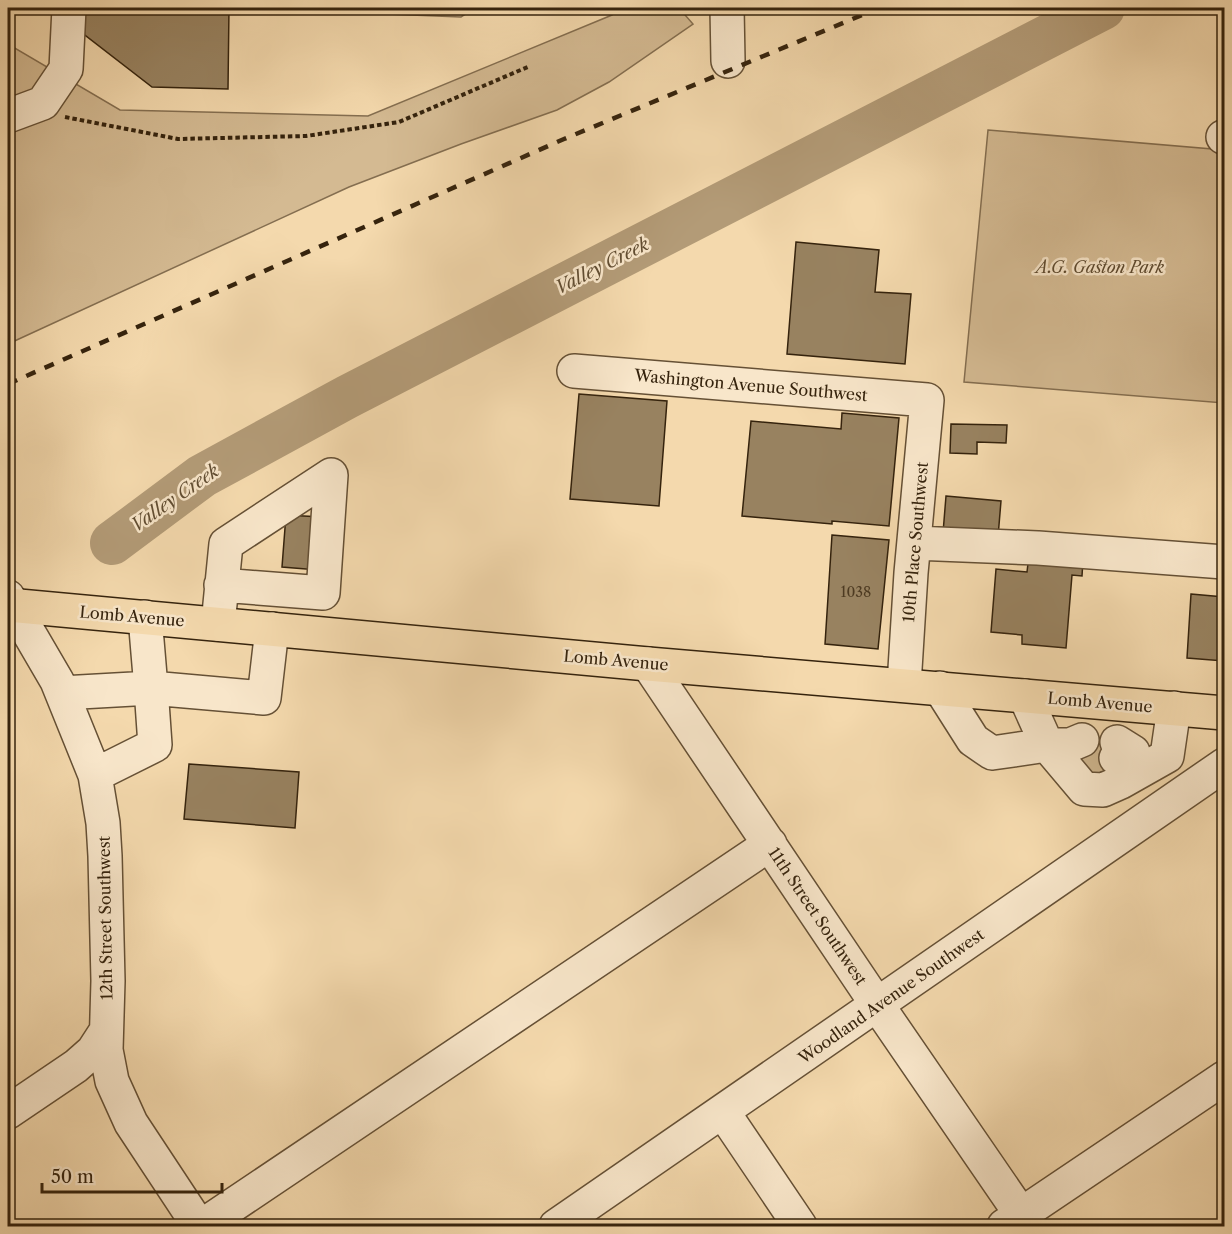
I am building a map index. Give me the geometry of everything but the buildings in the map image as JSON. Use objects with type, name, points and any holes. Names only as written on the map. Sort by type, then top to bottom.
[{"type":"main road","name":"Lomb Avenue","points":[[9,602],[145,618],[1224,712]]},
{"type":"street","points":[[17,113],[43,104],[66,69],[69,8]]},
{"type":"street","points":[[727,8],[729,61]]},
{"type":"street","name":"Washington Avenue Southwest","points":[[574,371],[927,400]]},
{"type":"street","name":"10th Place Southwest","points":[[904,685],[927,400]]},
{"type":"street","points":[[218,624],[221,585],[226,543],[331,475],[323,593],[221,585]]},
{"type":"street","points":[[914,543],[1038,548],[1224,562]]},
{"type":"street","points":[[62,693],[151,688],[264,698],[292,591]]},
{"type":"street","name":"12th Street Southwest","points":[[9,602],[46,659],[95,775],[103,824],[105,856],[108,981],[106,1050],[112,1081],[131,1123],[200,1227]]},
{"type":"street","points":[[95,775],[155,745],[145,618]]},
{"type":"street","name":"11th Street Southwest","points":[[648,663],[878,1006],[1018,1222]]},
{"type":"street","points":[[940,688],[973,740],[992,753],[1097,751],[1167,756]]},
{"type":"street","points":[[1025,696],[1097,751],[1146,820]]},
{"type":"street","points":[[1097,751],[1108,702]]},
{"type":"street","points":[[1174,708],[1167,756],[1191,788]]},
{"type":"street","name":"Woodland Avenue Southwest","points":[[556,1227],[1224,765]]},
{"type":"street","points":[[200,1227],[770,844]]},
{"type":"street","points":[[8,1112],[76,1066],[93,1051],[106,1031]]},
{"type":"street","points":[[1018,1222],[1224,1078]]},
{"type":"street","points":[[723,1112],[800,1227]]},
{"type":"path","points":[[17,113],[178,139],[306,136],[399,122],[530,66]]},
{"type":"green space","points":[[234,8],[475,8],[461,17]]},
{"type":"green space","points":[[620,8],[679,8],[693,24],[609,82],[557,110],[349,187],[8,344],[8,44],[120,110],[368,116],[612,15]]},
{"type":"green space","name":"A.G. Gaston Park","points":[[988,130],[1224,150],[1224,403],[964,382]]},
{"type":"waterway","name":"Valley Creek","points":[[112,543],[202,476],[347,397],[1103,8]]},
{"type":"tunnel","points":[[1081,756],[1116,758]]},
{"type":"railway","points":[[8,384],[564,139],[879,8]]}]
